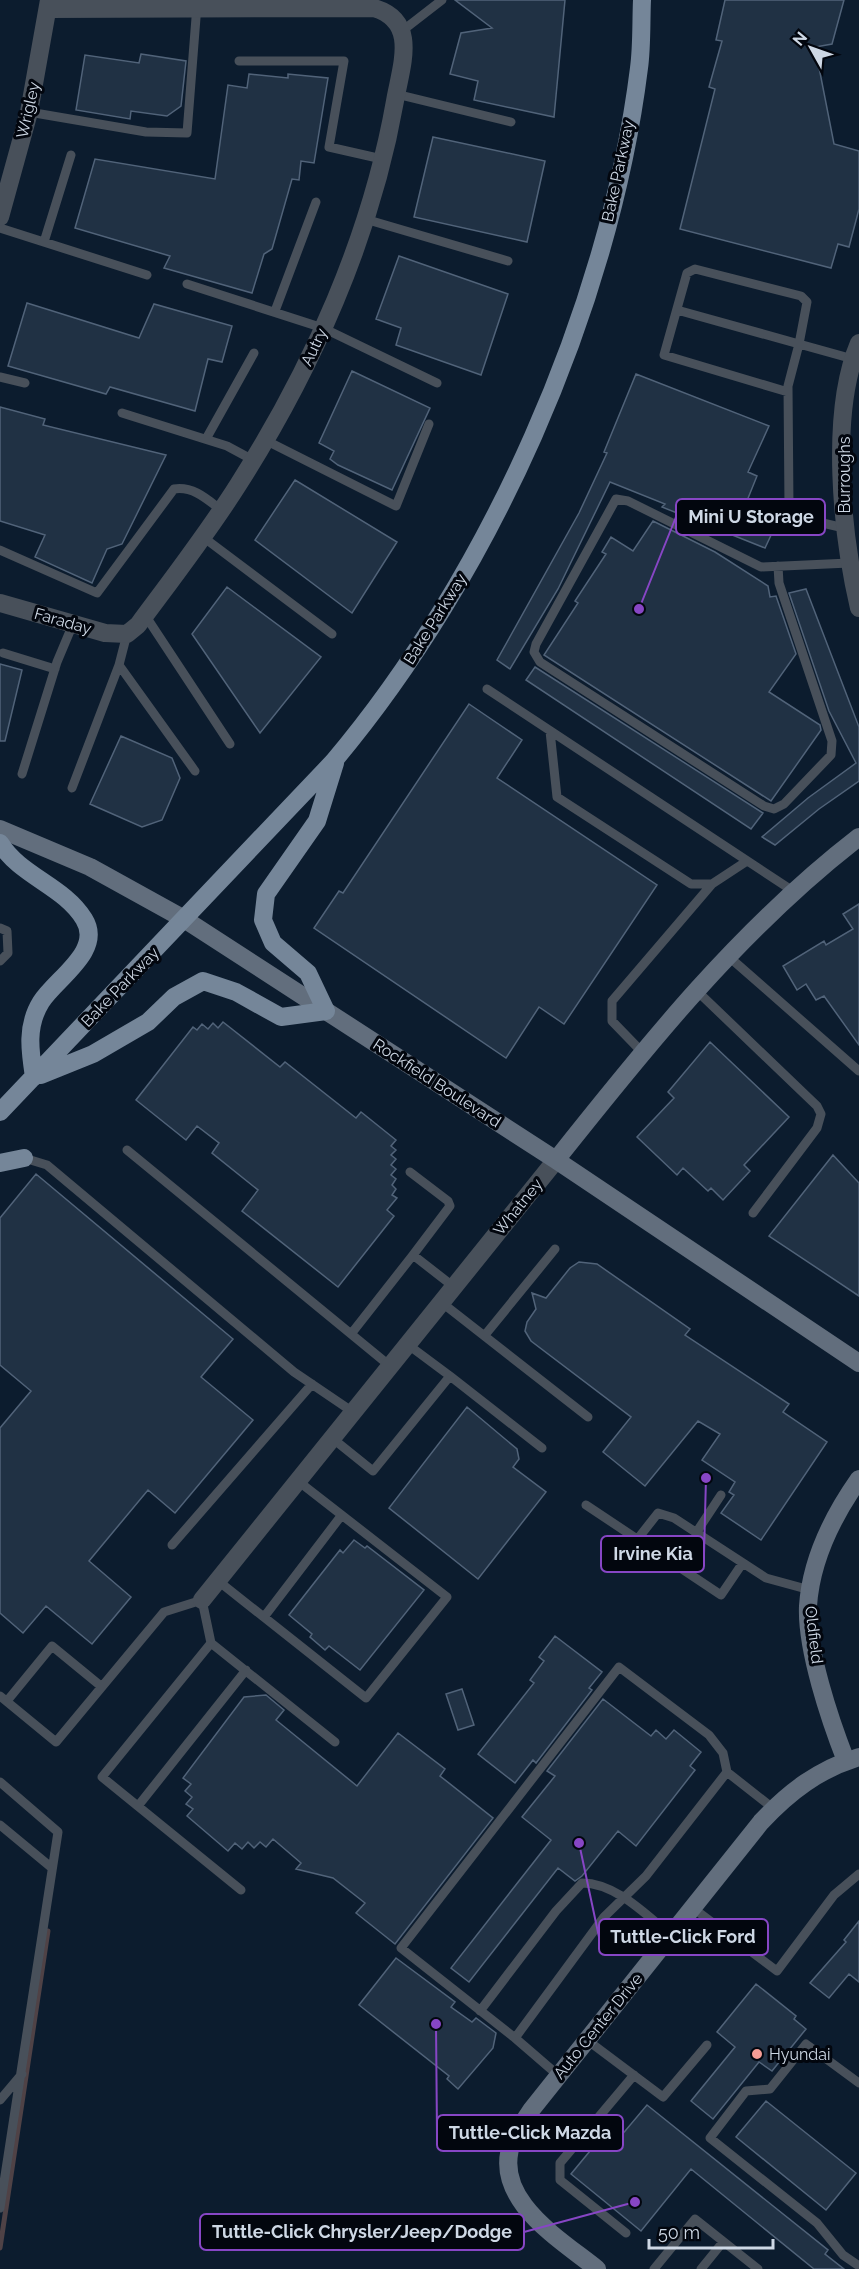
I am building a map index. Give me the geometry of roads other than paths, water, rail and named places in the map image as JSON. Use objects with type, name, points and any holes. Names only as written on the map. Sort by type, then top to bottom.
[{"type":"main road","name":"Bake Parkway","points":[[0,1112],[336,759],[364,725],[435,625],[513,479],[549,398],[583,304],[614,199],[639,67],[642,0]]},
{"type":"main road","points":[[0,843],[8,857],[75,906],[86,921],[88,938],[81,958],[40,1002],[28,1035],[34,1077],[93,1054],[148,1022],[174,997],[203,981],[236,992],[281,1017],[326,1011],[308,974],[273,943],[263,920],[266,894],[317,820],[336,759]]},
{"type":"main road","points":[[0,1163],[24,1158]]},
{"type":"street","points":[[48,5],[367,4],[385,11],[399,26]]},
{"type":"street","name":"Wrigley","points":[[0,218],[4,188],[29,112],[48,5]]},
{"type":"street","name":"Autry","points":[[127,634],[145,615],[221,510],[265,440],[323,328],[365,219],[382,159],[404,46],[399,26]]},
{"type":"street","name":"Burroughs","points":[[856,351],[845,408],[841,462],[844,528],[859,608]]},
{"type":"street","name":"Faraday","points":[[0,603],[116,635],[127,634]]},
{"type":"street","name":"Rockfield Boulevard","points":[[0,830],[90,867],[184,919],[556,1160],[859,1363]]},
{"type":"street","name":"Whatney","points":[[202,1600],[642,1052],[696,990],[793,891],[859,837]]},
{"type":"street","name":"Oldfield","points":[[852,1759],[813,1652],[808,1608],[815,1566],[831,1524],[859,1479]]},
{"type":"street","name":"Auto Center Drive","points":[[597,2269],[529,2212],[512,2183],[509,2158],[512,2141],[532,2109],[774,1809],[814,1776],[852,1759]]},
{"type":"lane","points":[[399,26],[442,0]]},
{"type":"lane","points":[[29,112],[146,132],[187,133],[197,4]]},
{"type":"lane","points":[[239,61],[344,61],[329,147],[382,159]]},
{"type":"lane","points":[[396,94],[511,122]]},
{"type":"lane","points":[[44,242],[71,155]]},
{"type":"lane","points":[[274,311],[316,202]]},
{"type":"lane","points":[[365,219],[508,261]]},
{"type":"lane","points":[[0,228],[147,275]]},
{"type":"lane","points":[[788,392],[664,355],[687,273],[695,269],[801,296],[807,302],[788,392],[789,508],[797,517],[844,528]]},
{"type":"lane","points":[[187,284],[323,328],[436,383]]},
{"type":"lane","points":[[677,310],[799,344],[856,351]]},
{"type":"lane","points":[[206,439],[254,353]]},
{"type":"lane","points":[[0,377],[25,383]]},
{"type":"lane","points":[[122,413],[228,446],[253,460]]},
{"type":"lane","points":[[265,440],[396,506],[429,424]]},
{"type":"lane","points":[[0,550],[97,593],[174,489],[184,487],[197,492],[221,510]]},
{"type":"lane","points":[[778,566],[779,583],[832,741],[831,755],[784,804],[774,809],[764,806],[540,662],[534,652],[558,603],[616,500],[628,501],[761,567],[778,566],[849,563]]},
{"type":"lane","points":[[203,537],[332,634]]},
{"type":"lane","points":[[145,615],[230,744]]},
{"type":"lane","points":[[22,774],[55,669],[74,624]]},
{"type":"lane","points":[[72,788],[119,665],[127,634]]},
{"type":"lane","points":[[3,653],[55,669]]},
{"type":"lane","points":[[119,665],[195,771]]},
{"type":"lane","points":[[487,689],[793,891]]},
{"type":"lane","points":[[550,730],[557,798],[691,884],[712,884]]},
{"type":"lane","points":[[642,1052],[612,1021],[612,1001],[712,884],[747,861]]},
{"type":"lane","points":[[0,928],[7,931],[8,953],[0,961]]},
{"type":"lane","points":[[728,956],[859,1071]]},
{"type":"lane","points":[[696,990],[817,1106],[821,1114],[817,1128],[753,1213]]},
{"type":"lane","points":[[127,1150],[390,1366]]},
{"type":"lane","points":[[24,1158],[46,1166],[312,1384],[353,1412]]},
{"type":"lane","points":[[351,1334],[450,1206],[410,1172]]},
{"type":"lane","points":[[485,1335],[555,1249]]},
{"type":"lane","points":[[413,1255],[454,1287]]},
{"type":"lane","points":[[441,1302],[588,1417]]},
{"type":"lane","points":[[407,1344],[542,1448]]},
{"type":"lane","points":[[332,1438],[373,1471],[450,1376]]},
{"type":"lane","points":[[172,1545],[312,1384]]},
{"type":"lane","points":[[218,1580],[366,1698],[447,1597],[298,1481]]},
{"type":"lane","points":[[696,1533],[721,1495]]},
{"type":"lane","points":[[586,1505],[721,1595],[742,1564]]},
{"type":"lane","points":[[636,1540],[658,1514],[674,1518],[766,1578],[810,1590]]},
{"type":"lane","points":[[264,1617],[341,1516]]},
{"type":"lane","points":[[102,1687],[52,1646],[3,1698],[56,1742],[102,1687],[164,1612],[202,1600],[211,1643],[336,1742]]},
{"type":"lane","points":[[211,1643],[102,1777],[241,1890]]},
{"type":"lane","points":[[559,2076],[515,2038],[401,1948],[619,1667],[709,1735],[723,1753],[727,1772],[774,1809]]},
{"type":"lane","points":[[138,1806],[246,1670]]},
{"type":"lane","points":[[515,2038],[604,1917],[646,1876],[727,1772]]},
{"type":"lane","points":[[0,1782],[58,1832],[0,2208]]},
{"type":"lane","points":[[0,1825],[52,1868]]},
{"type":"lane","points":[[693,1908],[777,1971],[834,1895],[859,1874]]},
{"type":"lane","points":[[480,2010],[556,1911],[582,1883],[594,1883],[624,1898],[671,1935]]},
{"type":"lane","points":[[587,2040],[663,2097],[706,2045]]},
{"type":"lane","points":[[859,2083],[806,2044],[770,2089],[746,2091],[710,2138],[817,2223],[843,2255],[859,2266]]},
{"type":"lane","points":[[0,2100],[22,2074]]},
{"type":"lane","points":[[626,2233],[560,2180],[561,2163],[634,2075]]},
{"type":"lane","points":[[0,2172],[9,2161]]},
{"type":"lane","points":[[654,2269],[695,2219],[758,2269]]},
{"type":"lane","points":[[701,2269],[723,2241]]},
{"type":"waterway","points":[[0,2248],[48,1931]]},
{"type":"place","name":"Mini U Storage","points":[[639,609]]},
{"type":"place","name":"Irvine Kia","points":[[706,1478]]},
{"type":"place","name":"Tuttle-Click Ford","points":[[579,1843]]},
{"type":"place","name":"Tuttle-Click Mazda","points":[[436,2024]]},
{"type":"place","name":"Hyundai","points":[[757,2054]]},
{"type":"place","name":"Tuttle-Click Chrysler/Jeep/Dodge","points":[[635,2202]]}]
